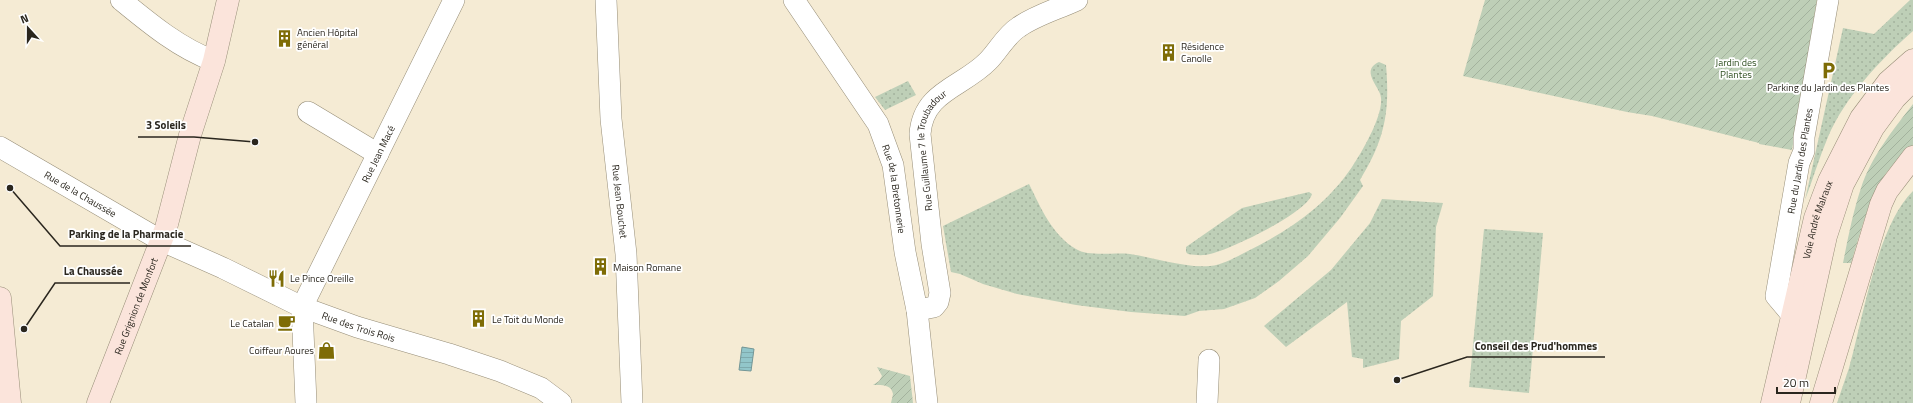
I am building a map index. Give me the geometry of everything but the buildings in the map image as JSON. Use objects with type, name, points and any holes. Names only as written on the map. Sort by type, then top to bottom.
[{"type":"street","points":[[121,0],[154,26],[197,54],[214,61]]},
{"type":"street","name":"Rue Grignion de Monfort","points":[[98,403],[160,240],[166,228],[190,135],[214,61],[228,0]]},
{"type":"street","name":"Rue Jean Macé","points":[[302,307],[454,0]]},
{"type":"street","name":"Rue Jean Bouchet","points":[[606,0],[611,120],[626,254],[632,403]]},
{"type":"street","name":"Rue de la Bretonnerie","points":[[794,0],[878,124],[893,165],[905,252],[917,310],[927,403]]},
{"type":"street","name":"Rue Guillaume 7 le Troubadour","points":[[917,310],[934,307],[938,302],[940,293],[932,244],[920,134],[922,117],[926,110],[946,91],[988,62],[1018,27],[1077,0]]},
{"type":"street","name":"Rue du Jardin des Plantes","points":[[1792,315],[1776,296],[1799,162],[1804,151],[1804,137],[1828,0]]},
{"type":"street","name":"Voie André Malraux","points":[[1772,403],[1815,218],[1829,181],[1861,118],[1888,82],[1913,60]]},
{"type":"street","name":"Voie André Malraux","points":[[1789,403],[1826,236],[1843,184],[1873,128],[1895,98],[1913,80]]},
{"type":"street","points":[[308,112],[378,154]]},
{"type":"street","name":"Rue de la Chaussée","points":[[0,147],[160,240]]},
{"type":"street","points":[[1821,403],[1881,204],[1887,191],[1913,156]]},
{"type":"street","name":"Rue des Trois Rois","points":[[160,240],[223,268],[302,307],[357,327],[449,354],[500,371],[541,388],[561,403]]},
{"type":"street","points":[[0,298],[10,403]]},
{"type":"street","points":[[302,307],[306,403]]},
{"type":"street","points":[[1207,403],[1209,360]]},
{"type":"green space","name":"Jardin des Plantes","points":[[1485,0],[1817,0],[1792,150],[1759,144],[1652,116],[1627,112],[1463,76]]},
{"type":"green space","points":[[1910,0],[1913,0],[1913,31],[1888,54],[1864,80],[1835,122],[1805,200],[1843,28],[1874,34]]},
{"type":"green space","points":[[1379,62],[1386,65],[1386,111],[1380,138],[1360,180],[1363,186],[1340,218],[1308,256],[1279,281],[1255,298],[1224,309],[1199,311],[1185,316],[1131,312],[1076,305],[1017,294],[983,284],[960,274],[951,272],[943,226],[1029,184],[1054,229],[1068,243],[1081,251],[1094,254],[1130,254],[1190,266],[1210,266],[1232,259],[1260,245],[1304,217],[1330,194],[1352,167],[1371,134],[1379,114],[1381,98],[1372,80],[1371,70],[1373,66]]},
{"type":"green space","points":[[908,81],[916,95],[885,110],[875,97]]},
{"type":"green space","points":[[1913,104],[1913,145],[1887,172],[1875,192],[1851,263],[1843,263],[1851,225],[1865,177],[1883,144]]},
{"type":"green space","points":[[1913,191],[1913,403],[1837,403],[1849,368],[1866,300],[1881,249],[1900,207]]},
{"type":"green space","points":[[1309,192],[1312,194],[1307,202],[1297,211],[1266,230],[1233,246],[1207,255],[1188,254],[1186,252],[1186,247],[1242,208]]},
{"type":"green space","points":[[1382,199],[1443,203],[1436,227],[1433,296],[1401,321],[1399,359],[1363,368],[1363,359],[1352,357],[1347,302],[1286,347],[1264,326],[1331,270],[1370,223]]},
{"type":"green space","points":[[1484,229],[1543,233],[1529,393],[1469,387]]},
{"type":"green space","points":[[877,367],[910,376],[913,403],[891,403],[893,394],[890,388],[886,386],[873,385],[879,381],[882,376]]},
{"type":"water","points":[[742,347],[754,349],[751,371],[739,370]]},
{"type":"place","name":"Ancien Hôpital général","points":[[284,38]]},
{"type":"place","name":"Résidence Canolle","points":[[1168,52]]},
{"type":"place","name":"Parking du Jardin des Plantes","points":[[1828,70]]},
{"type":"place","name":"3 Soleils","points":[[255,142]]},
{"type":"place","name":"Parking de la Pharmacie","points":[[10,188]]},
{"type":"place","name":"Maison Romane","points":[[600,267]]},
{"type":"place","name":"Le Pince Oreille","points":[[277,278]]},
{"type":"place","name":"Le Toit du Monde","points":[[479,319]]},
{"type":"place","name":"Le Catalan","points":[[287,323]]},
{"type":"place","name":"La Chaussée","points":[[24,329]]},
{"type":"place","name":"Coiffeur Aoures","points":[[327,350]]},
{"type":"place","name":"Conseil des Prud'hommes","points":[[1397,380]]}]
